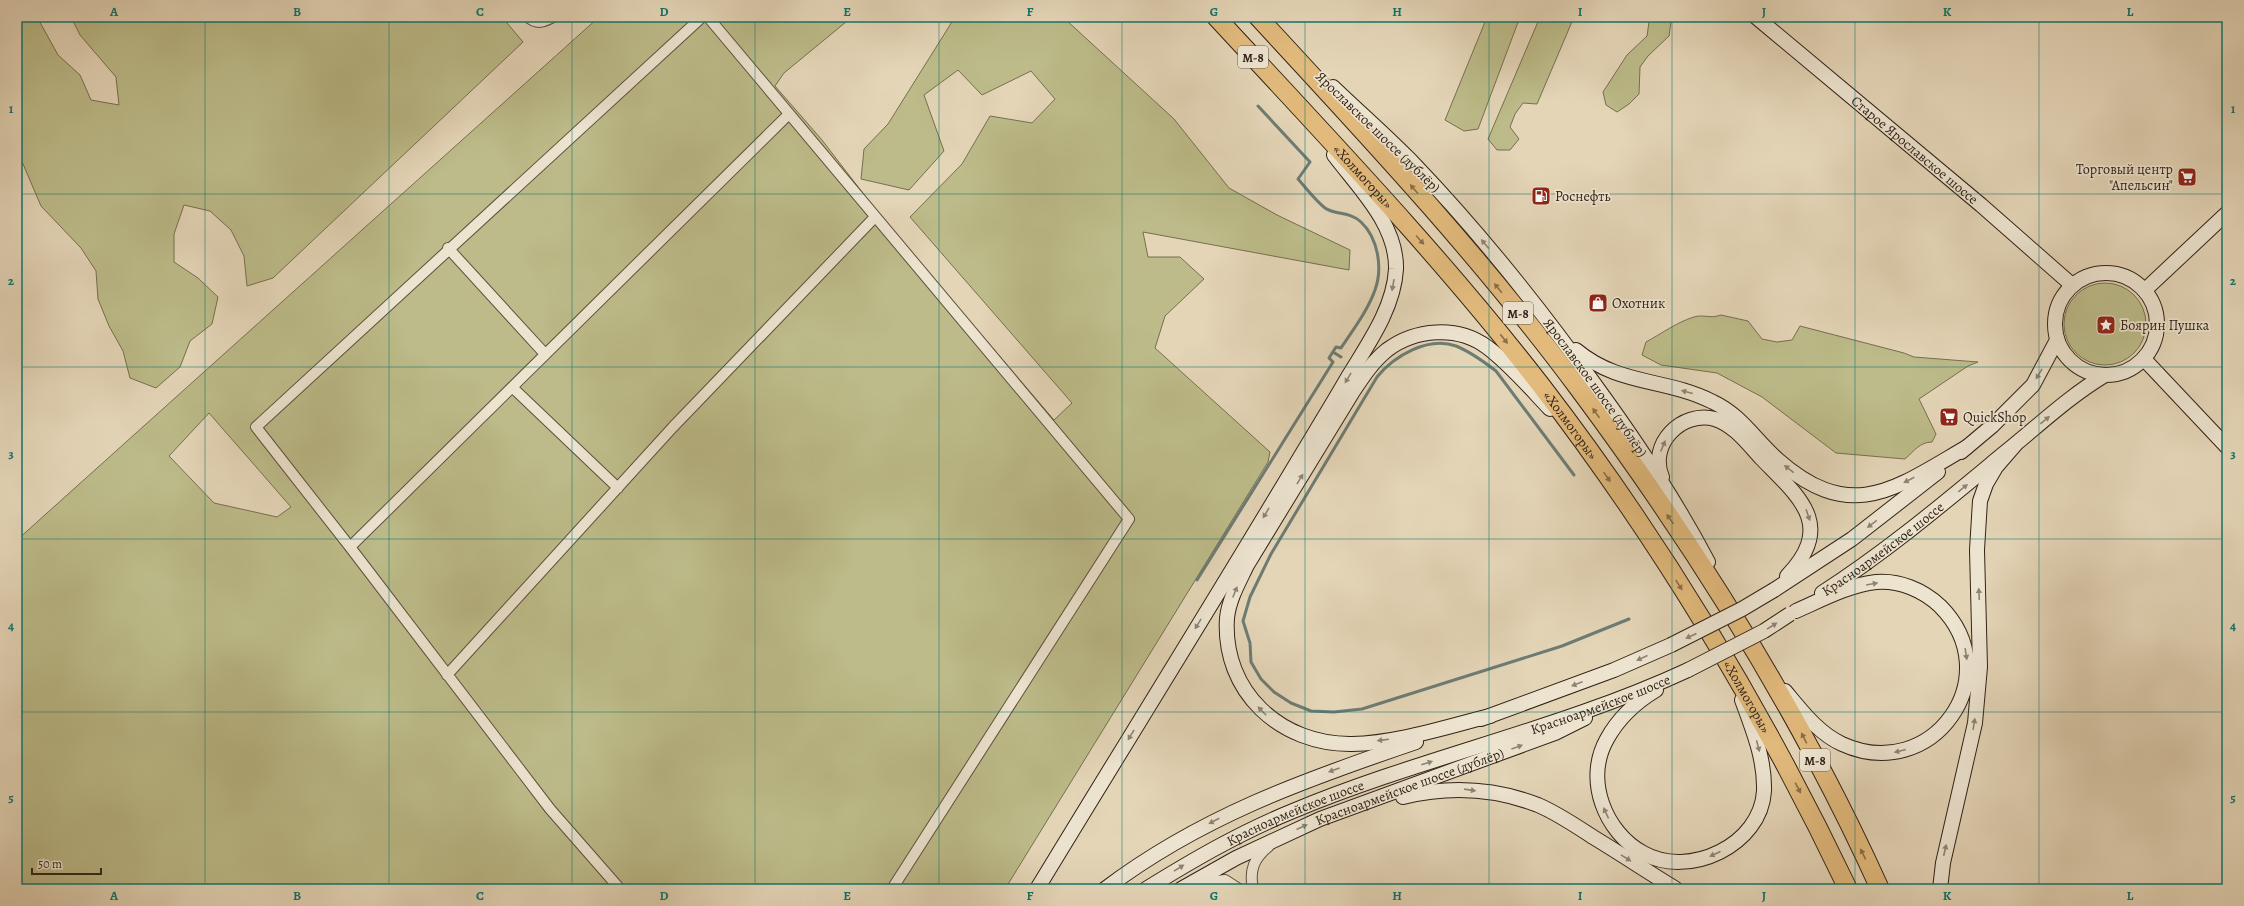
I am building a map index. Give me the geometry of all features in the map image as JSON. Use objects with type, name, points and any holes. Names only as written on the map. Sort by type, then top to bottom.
[{"type":"highway","name":"«Холмогоры»","points":[[1216,17],[1429,249],[1513,351],[1586,447],[1629,508],[1717,645],[1760,718],[1812,813],[1848,889]]},
{"type":"highway","name":"«Холмогоры»","points":[[1260,19],[1468,252],[1579,389],[1697,558],[1743,629],[1796,724],[1880,889]]},
{"type":"main road","name":"Старое Ярославское шоссе","points":[[1756,17],[1982,205],[2072,285]]},
{"type":"main road","name":"Ярославское шоссе (дублёр)","points":[[1280,41],[1327,82],[1414,164],[1494,254],[1554,329],[1633,437],[1692,531],[1743,629],[1784,690],[1804,714],[1840,744],[1858,751],[1879,754],[1899,752],[1922,744],[1940,731],[1955,713],[1964,693],[1968,670],[1965,648],[1949,615],[1926,595],[1907,586],[1876,582],[1848,589],[1793,612]]},
{"type":"main road","points":[[1037,889],[1288,478],[1368,345],[1387,308],[1393,288],[1396,268],[1394,248],[1387,229],[1375,209],[1290,97]]},
{"type":"main road","points":[[2145,290],[2227,213]]},
{"type":"main road","points":[[2109,273],[2129,278],[2145,290],[2153,302],[2157,317],[2155,339],[2144,359],[2133,368],[2120,374],[2105,376],[2089,373],[2075,365],[2064,354],[2057,340],[2055,320],[2060,301],[2072,285],[2090,275],[2109,273]]},
{"type":"main road","points":[[1554,329],[1590,362],[1606,371],[1693,393],[1729,410],[1746,425],[1777,459],[1802,478],[1823,490],[1841,495],[1865,496],[1885,492],[1912,479],[1967,447],[1997,421],[2032,385],[2057,340]]},
{"type":"main road","points":[[1490,716],[1396,738],[1353,744],[1311,739],[1287,729],[1266,715],[1252,700],[1239,681],[1232,664],[1227,638],[1227,617],[1233,593],[1247,565],[1369,368],[1386,351],[1404,340],[1425,333],[1444,332],[1465,336],[1486,346],[1510,366],[1586,447]]},
{"type":"main road","points":[[2144,359],[2227,447]]},
{"type":"main road","points":[[1940,889],[1943,863],[1974,723],[1980,667],[1977,550],[1980,501],[1986,484],[1996,467],[2015,445],[2077,394],[2105,376]]},
{"type":"main road","points":[[1670,496],[1660,472],[1659,460],[1660,449],[1673,429],[1693,418],[1705,418],[1726,424],[1740,435],[1795,493],[1805,507],[1810,522],[1810,539],[1807,551],[1774,590]]},
{"type":"main road","name":"Красноармейское шоссе","points":[[1146,889],[1188,863],[1244,833],[1293,810],[1368,782],[1561,719],[1641,690],[1685,672],[1764,631],[1857,570],[2015,445]]},
{"type":"main road","name":"Красноармейское шоссе","points":[[1105,889],[1179,840],[1233,811],[1289,786],[1490,716],[1614,670],[1671,645],[1742,609],[1852,539],[1908,496],[1967,447]]},
{"type":"main road","points":[[1685,672],[1645,696],[1619,720],[1606,740],[1598,764],[1598,787],[1602,805],[1611,825],[1625,841],[1645,854],[1668,861],[1691,861],[1712,856],[1732,845],[1759,813],[1764,793],[1764,770],[1758,743],[1743,701],[1717,645]]},
{"type":"main road","name":"Красноармейское шоссе (дублёр)","points":[[1183,887],[1285,835],[1350,809],[1555,733],[1641,690]]},
{"type":"main road","points":[[1350,809],[1423,792],[1463,789],[1501,794],[1538,805],[1577,827],[1676,889]]},
{"type":"street","points":[[528,17],[536,22],[544,22],[553,17]]},
{"type":"street","points":[[620,889],[550,809],[350,547],[256,427],[448,248],[568,142],[702,17]]},
{"type":"street","points":[[708,17],[1129,519],[892,889]]},
{"type":"street","points":[[350,547],[546,354],[583,320],[789,114]]},
{"type":"street","points":[[447,675],[673,427],[875,217]]},
{"type":"street","points":[[448,248],[546,354]]},
{"type":"street","points":[[513,388],[618,488]]},
{"type":"street","points":[[1253,889],[1250,878],[1252,865],[1260,853],[1285,835]]},
{"type":"street","points":[[1183,887],[1213,880],[1225,880],[1239,889]]},
{"type":"shaded area","points":[[17,17],[37,17],[58,55],[80,75],[91,100],[119,105],[116,77],[80,35],[71,17],[502,17],[523,42],[273,278],[247,286],[244,256],[231,230],[210,211],[184,205],[174,234],[174,262],[198,278],[218,297],[212,324],[190,341],[180,367],[156,388],[130,378],[123,351],[109,326],[98,299],[96,271],[81,248],[41,206],[17,150]]},
{"type":"shaded area","points":[[599,17],[852,17],[784,73],[775,86],[822,140],[882,218],[1054,420],[1072,403],[910,217],[962,164],[990,116],[1032,123],[1055,99],[1031,71],[982,95],[958,70],[924,95],[944,151],[909,190],[861,179],[864,149],[888,124],[955,17],[1061,17],[1065,19],[1174,119],[1229,188],[1277,215],[1350,250],[1349,270],[1143,232],[1148,257],[1180,257],[1204,279],[1165,316],[1155,348],[1270,452],[1268,462],[1005,889],[17,889],[17,540]],"holes":[[[209,413],[291,507],[277,517],[214,503],[169,456]]]},
{"type":"shaded area","points":[[1487,17],[1520,17],[1478,129],[1464,131],[1445,120]]},
{"type":"shaded area","points":[[1540,17],[1574,17],[1537,104],[1523,103],[1515,114],[1510,127],[1519,139],[1510,150],[1497,150],[1488,139]]},
{"type":"shaded area","points":[[1646,17],[1668,17],[1671,22],[1669,36],[1648,56],[1640,67],[1639,94],[1629,104],[1617,112],[1606,105],[1603,92],[1627,55],[1647,36],[1649,22]]},
{"type":"shaded area","points":[[2097,283],[2113,283],[2128,290],[2139,301],[2146,316],[2146,332],[2143,340],[2134,353],[2121,362],[2113,365],[2097,365],[2082,358],[2071,347],[2064,332],[2064,316],[2071,301],[2082,290]]},
{"type":"shaded area","points":[[1721,315],[1748,321],[1762,339],[1777,342],[1792,340],[1800,326],[1904,353],[1914,357],[1978,362],[1968,366],[1919,399],[1936,434],[1932,442],[1921,445],[1905,459],[1836,453],[1762,397],[1717,373],[1661,365],[1642,355],[1646,342],[1675,325],[1697,316],[1713,317]]},
{"type":"waterway","points":[[1197,580],[1333,362],[1329,358],[1336,347],[1341,348],[1364,312],[1375,290],[1379,272],[1379,263],[1375,245],[1367,229],[1361,222],[1352,216],[1333,212],[1325,208],[1311,194],[1298,179],[1310,162],[1258,106]]},
{"type":"waterway","points":[[1574,475],[1496,371],[1482,360],[1461,348],[1445,344],[1423,346],[1402,355],[1384,369],[1377,377],[1271,554],[1250,597],[1243,621],[1250,643],[1251,662],[1261,679],[1274,692],[1291,703],[1311,711],[1334,712],[1362,709],[1562,646],[1629,619]]},
{"type":"waterway","points":[[1333,352],[1341,357]]},
{"type":"place","name":"Торговый центр \"Апельсин\"","points":[[2187,177]]},
{"type":"place","name":"Роснефть","points":[[1541,196]]},
{"type":"place","name":"Охотник","points":[[1598,303]]},
{"type":"place","name":"Боярин Пушка","points":[[2106,325]]},
{"type":"place","name":"QuickShop","points":[[1949,417]]}]
